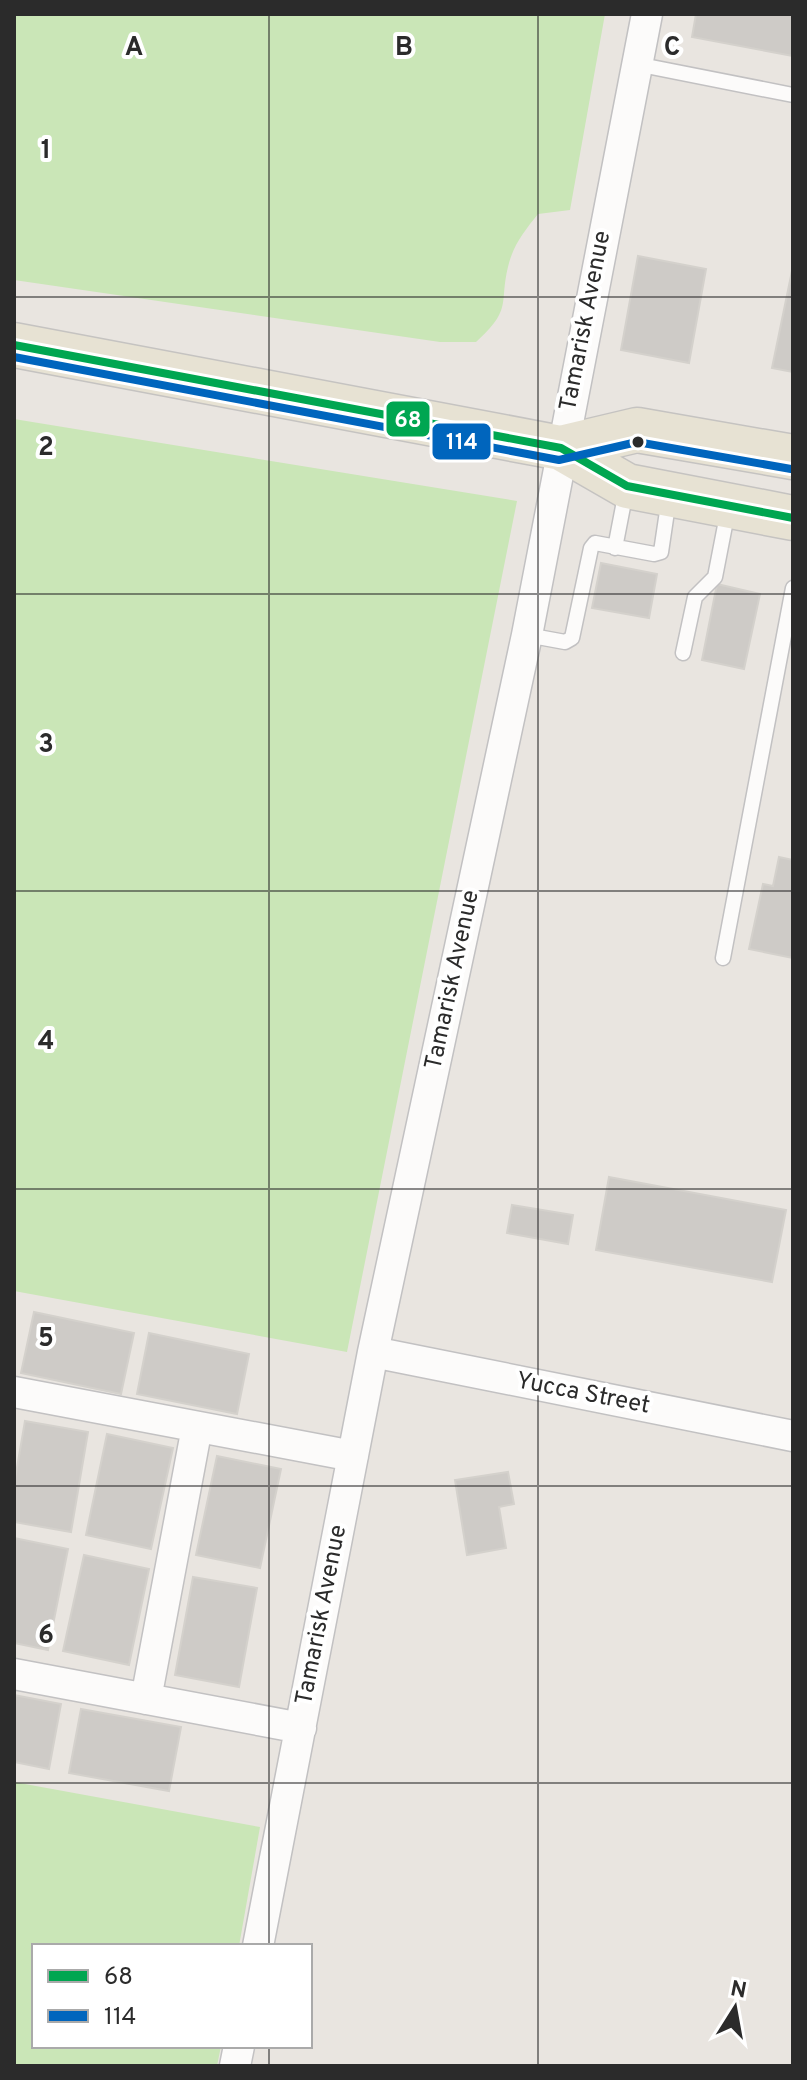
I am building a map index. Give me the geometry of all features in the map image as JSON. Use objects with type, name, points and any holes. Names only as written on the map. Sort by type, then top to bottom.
[{"type":"main road","points":[[14,345],[561,448],[627,486],[793,518]]},
{"type":"main road","points":[[561,448],[637,430],[793,457]]},
{"type":"street","name":"Tamarisk Avenue","points":[[258,1944],[373,1352],[527,635],[647,14]]},
{"type":"street","name":"Yucca Street","points":[[373,1352],[793,1436]]},
{"type":"street","points":[[14,1392],[353,1456]]},
{"type":"street","points":[[146,1699],[197,1427]]},
{"type":"street","points":[[14,1674],[301,1728]]},
{"type":"lane","points":[[636,64],[793,95]]},
{"type":"lane","points":[[615,548],[627,486]]},
{"type":"lane","points":[[527,635],[565,642],[572,638],[591,548],[595,543],[654,554],[661,552],[669,495]]},
{"type":"lane","points":[[683,653],[695,597],[715,577],[729,506]]},
{"type":"lane","points":[[723,958],[792,598]]},
{"type":"green space","points":[[14,14],[605,14],[570,210],[538,214],[525,231],[509,263],[503,305],[488,331],[476,342],[440,342],[14,280]]},
{"type":"green space","points":[[14,419],[517,501],[347,1352],[14,1291]]},
{"type":"green space","points":[[14,1782],[260,1827],[239,1944],[32,1944],[32,2048],[221,2048],[217,2066],[14,2066]]},
{"type":"building","points":[[696,14],[793,14],[793,56],[692,37]]},
{"type":"building","points":[[638,256],[706,269],[689,363],[621,350]]},
{"type":"building","points":[[793,266],[793,372],[772,368]]},
{"type":"building","points":[[601,563],[657,574],[649,618],[592,608]]},
{"type":"building","points":[[717,584],[760,594],[744,669],[702,660]]},
{"type":"building","points":[[779,857],[793,860],[793,958],[749,949],[763,884],[773,886]]},
{"type":"building","points":[[609,1177],[786,1210],[772,1282],[596,1250]]},
{"type":"building","points":[[512,1205],[573,1215],[568,1244],[507,1233]]},
{"type":"building","points":[[34,1312],[134,1333],[121,1394],[21,1373]]},
{"type":"building","points":[[149,1333],[249,1354],[237,1414],[137,1394]]},
{"type":"building","points":[[25,1421],[88,1432],[71,1532],[14,1522],[14,1485]]},
{"type":"building","points":[[107,1434],[173,1448],[151,1549],[86,1535]]},
{"type":"building","points":[[217,1456],[281,1469],[260,1568],[196,1555]]},
{"type":"building","points":[[508,1472],[514,1504],[499,1507],[506,1548],[467,1555],[455,1480]]},
{"type":"building","points":[[14,1538],[68,1549],[48,1650],[14,1643]]},
{"type":"building","points":[[84,1555],[149,1569],[129,1665],[63,1651]]},
{"type":"building","points":[[193,1577],[257,1588],[239,1687],[175,1675]]},
{"type":"building","points":[[14,1695],[61,1704],[49,1769],[14,1762]]},
{"type":"building","points":[[81,1709],[181,1727],[169,1791],[69,1773]]},
{"type":"transit line","name":"68","points":[[14,345],[561,448],[627,486],[793,518]]},
{"type":"transit line","name":"114","points":[[14,357],[559,460],[637,442],[791,469]]}]
